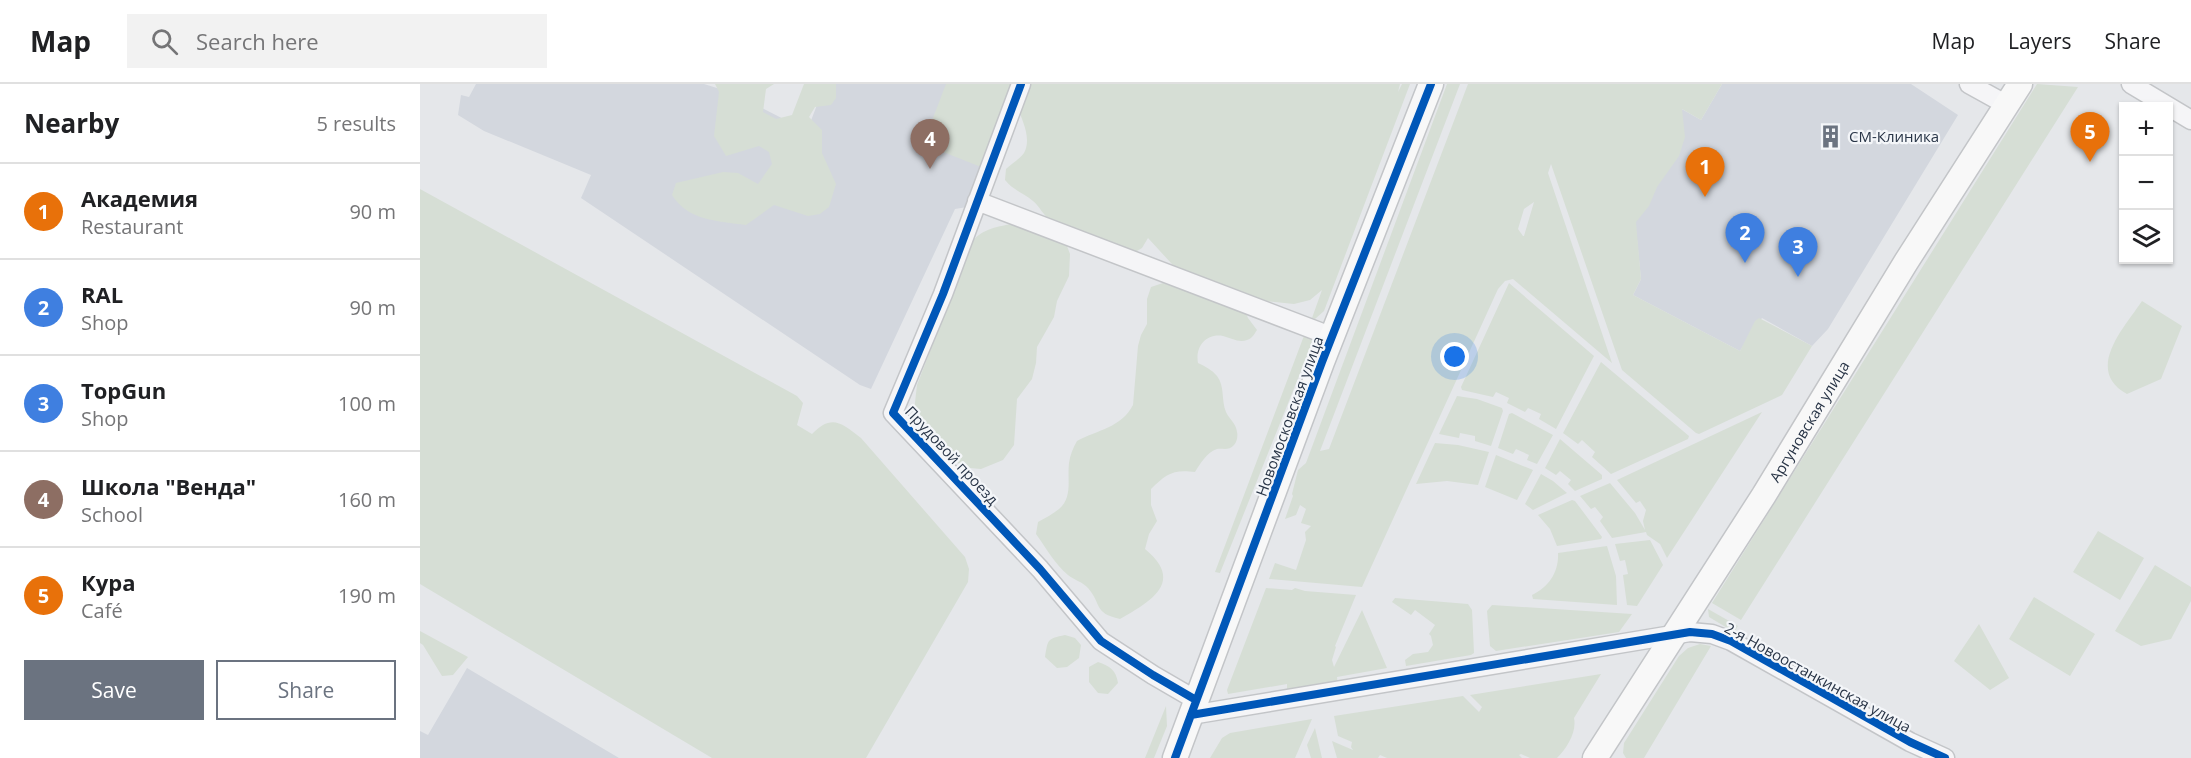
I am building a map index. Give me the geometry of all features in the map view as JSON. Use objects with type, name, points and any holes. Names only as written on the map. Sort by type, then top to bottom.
[{"type":"main road","name":"Новомосковская улица","points":[[1174,758],[1431,84]]},
{"type":"main road","name":"Аргуновская улица","points":[[1595,758],[1770,485],[1906,262],[2020,84]]},
{"type":"street","name":"Прудовой проезд","points":[[1021,84],[943,294],[893,413],[1040,569],[1101,640],[1153,675],[1194,708]]},
{"type":"street","points":[[1969,84],[2007,105]]},
{"type":"street","points":[[2131,84],[2191,120]]},
{"type":"street","points":[[977,201],[1333,337]]},
{"type":"street","name":"2-я Новоостанкинская улица","points":[[1194,708],[1690,632],[1712,634],[1731,641],[1910,742],[1946,758]]},
{"type":"shaded area","points":[[476,84],[704,84],[733,93],[807,131],[825,84],[1013,84],[967,207],[955,209],[871,389],[860,385],[581,198],[591,175],[484,131],[458,115],[461,95],[469,97]]},
{"type":"shaded area","points":[[715,84],[774,84],[766,89],[763,112],[776,119],[792,115],[804,84],[836,84],[836,98],[831,105],[815,107],[809,117],[822,130],[822,153],[836,184],[829,207],[820,214],[808,216],[774,205],[746,225],[704,218],[686,210],[679,204],[672,195],[676,183],[723,172],[738,173],[758,184],[772,164],[769,152],[759,146],[726,156],[714,136],[719,92]]},
{"type":"shaded area","points":[[946,84],[1400,84],[1398,92],[1402,84],[1410,84],[1324,311],[1315,319],[1312,318],[1322,290],[1310,300],[1294,304],[1245,299],[1182,275],[1148,238],[1142,248],[1132,254],[1050,220],[1033,201],[1005,180],[1006,169],[1023,155],[1027,141],[1017,106],[981,167],[923,144]]},
{"type":"shaded area","points":[[1447,84],[1460,84],[1320,451],[1329,449],[1468,84],[1722,84],[1701,120],[1682,109],[1685,137],[1679,156],[1657,187],[1649,206],[1636,222],[1641,279],[1633,295],[1740,351],[1755,321],[1759,318],[1812,346],[1782,395],[1699,434],[1622,370],[1551,164],[1548,173],[1612,363],[1513,279],[1505,281],[1498,289],[1362,587],[1269,579],[1275,563],[1296,570],[1306,540],[1305,532],[1311,526],[1301,523],[1306,509],[1300,505],[1296,515],[1285,519],[1293,496],[1298,470],[1306,463]],"holes":[[[1534,202],[1524,236],[1518,229],[1524,209]]]},
{"type":"shaded area","points":[[1722,84],[1911,84],[1958,115],[1828,329],[1812,346],[1762,318],[1740,351],[1633,295],[1641,279],[1634,210],[1680,108],[1701,120]]},
{"type":"shaded area","points":[[2037,84],[2078,87],[1741,620],[1712,603]]},
{"type":"shaded area","points":[[420,189],[797,396],[803,403],[797,425],[812,434],[831,422],[848,428],[861,438],[965,557],[969,569],[968,582],[866,758],[712,758],[420,584]]},
{"type":"shaded area","points":[[1015,223],[1067,246],[1070,254],[1069,276],[1057,301],[1054,317],[1037,347],[1032,379],[1017,399],[1014,445],[1003,460],[981,469],[970,468],[948,459],[917,428],[914,411],[917,385],[972,242],[986,231]]},
{"type":"shaded area","points":[[1163,283],[1210,300],[1239,305],[1257,330],[1252,337],[1244,341],[1217,336],[1207,339],[1200,347],[1198,363],[1211,370],[1219,380],[1226,412],[1236,429],[1237,441],[1230,448],[1217,449],[1210,453],[1195,472],[1175,472],[1151,489],[1151,505],[1157,521],[1149,534],[1145,549],[1157,561],[1162,571],[1163,581],[1152,598],[1120,619],[1111,617],[1102,611],[1088,588],[1063,571],[1036,534],[1038,522],[1059,509],[1066,499],[1069,460],[1077,441],[1115,424],[1128,413],[1133,405],[1138,346],[1147,324],[1147,299],[1151,287]]},
{"type":"shaded area","points":[[1509,283],[1594,356],[1556,429],[1539,419],[1541,414],[1528,408],[1525,412],[1507,403],[1509,398],[1496,392],[1493,397],[1462,390],[1461,387]]},
{"type":"shaded area","points":[[2142,301],[2182,326],[2161,379],[2127,394],[2115,384],[2109,373],[2108,361],[2118,336]]},
{"type":"shaded area","points":[[1305,333],[1312,338],[1311,346],[1220,573],[1215,572]]},
{"type":"shaded area","points":[[1601,362],[1689,436],[1688,439],[1611,474],[1592,457],[1595,452],[1582,440],[1578,444],[1563,433]]},
{"type":"shaded area","points":[[1457,396],[1477,399],[1502,408],[1491,446],[1475,441],[1475,436],[1460,433],[1459,438],[1439,434]]},
{"type":"shaded area","points":[[1762,412],[1667,558],[1660,544],[1646,532],[1612,538],[1600,521],[1603,517],[1595,507],[1591,509],[1580,496],[1610,483],[1635,513],[1645,530],[1643,521],[1646,510],[1640,501],[1636,503],[1617,480]]},
{"type":"shaded area","points":[[1512,413],[1553,435],[1537,464],[1527,460],[1529,455],[1516,449],[1513,454],[1498,448],[1509,414]]},
{"type":"shaded area","points":[[1560,439],[1602,475],[1602,479],[1575,491],[1568,484],[1571,480],[1560,471],[1556,475],[1545,468]]},
{"type":"shaded area","points":[[1435,443],[1458,445],[1489,452],[1478,485],[1447,481],[1416,484]]},
{"type":"shaded area","points":[[1496,455],[1533,470],[1517,500],[1485,487]]},
{"type":"shaded area","points":[[1541,474],[1567,493],[1533,510],[1525,504]]},
{"type":"shaded area","points":[[1572,500],[1602,537],[1601,539],[1557,546],[1550,529],[1538,515]]},
{"type":"shaded area","points":[[2098,531],[2144,558],[2120,600],[2073,572]]},
{"type":"shaded area","points":[[1650,540],[1663,565],[1637,606],[1627,605],[1623,575],[1628,574],[1625,560],[1620,561],[1615,544]]},
{"type":"shaded area","points":[[1607,546],[1616,576],[1617,605],[1533,599],[1532,595],[1543,588],[1555,573],[1558,553]]},
{"type":"shaded area","points":[[2155,565],[2191,587],[2191,601],[2171,639],[2141,646],[2115,631]]},
{"type":"shaded area","points":[[1266,588],[1292,590],[1295,588],[1305,591],[1356,595],[1335,646],[1332,660],[1334,667],[1362,610],[1387,668],[1337,677],[1332,693],[1322,700],[1304,705],[1287,692],[1287,684],[1228,694],[1227,690]]},
{"type":"shaded area","points":[[2034,597],[2095,634],[2070,676],[2009,639]]},
{"type":"shaded area","points":[[1395,598],[1468,604],[1472,610],[1474,653],[1406,666],[1405,660],[1413,654],[1428,652],[1433,645],[1429,634],[1435,625],[1415,610],[1411,615],[1392,602]]},
{"type":"shaded area","points":[[1492,605],[1632,614],[1619,632],[1496,651],[1490,646],[1487,611]]},
{"type":"shaded area","points":[[1708,609],[1738,626],[1734,632],[1709,617]]},
{"type":"shaded area","points":[[1979,624],[2009,678],[1990,690],[1954,661]]},
{"type":"shaded area","points":[[420,631],[468,657],[453,675],[442,676],[420,643]]},
{"type":"shaded area","points":[[1065,635],[1075,638],[1081,645],[1079,658],[1067,667],[1057,668],[1045,657],[1047,647],[1052,639]]},
{"type":"shaded area","points":[[1700,644],[1711,646],[1644,758],[1626,758],[1623,753],[1624,743],[1679,656],[1688,648]]},
{"type":"shaded area","points":[[1098,662],[1112,669],[1116,675],[1118,683],[1108,694],[1098,693],[1089,682],[1089,667]]},
{"type":"shaded area","points":[[467,668],[619,758],[420,758],[420,731],[428,735]]},
{"type":"shaded area","points":[[1601,674],[1574,718],[1574,729],[1570,740],[1557,758],[1530,758],[1521,754],[1519,755],[1522,758],[1387,758],[1380,755],[1378,758],[1337,758],[1332,741],[1353,750],[1352,742],[1338,736],[1334,716],[1463,696],[1479,712],[1482,707],[1470,695]]},
{"type":"shaded area","points":[[1166,706],[1167,726],[1154,758],[1145,758]]},
{"type":"shaded area","points":[[1312,719],[1295,758],[1210,758],[1222,738],[1230,733]]},
{"type":"shaded area","points":[[1315,728],[1322,758],[1311,758],[1307,745]]},
{"type":"cycle path","points":[[1021,84],[943,294],[893,413],[1040,569],[1101,641],[1196,700]]},
{"type":"cycle path","points":[[1175,758],[1322,362],[1431,84]]},
{"type":"cycle path","points":[[1191,715],[1690,632],[1712,634],[1731,641],[1910,742],[1945,758]]},
{"type":"place","name":"СМ-Клиника","points":[[1831,136]]},
{"type":"place","name":"Кура","points":[[2090,162]]},
{"type":"place","name":"Школа \"Венда\"","points":[[930,169]]},
{"type":"place","name":"Академия","points":[[1705,197]]},
{"type":"place","name":"RAL","points":[[1745,263]]},
{"type":"place","name":"TopGun","points":[[1798,277]]}]
